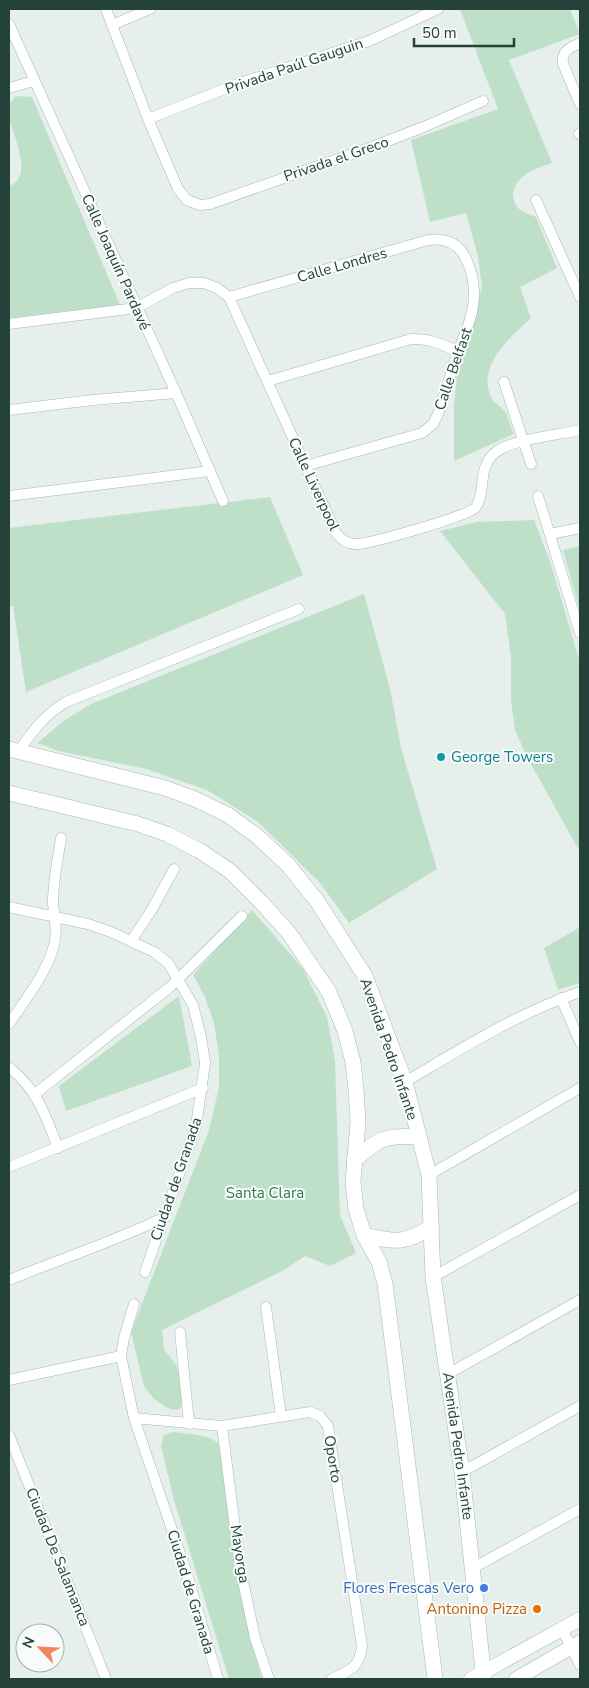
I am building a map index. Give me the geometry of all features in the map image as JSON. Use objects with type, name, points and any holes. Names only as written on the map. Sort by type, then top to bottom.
[{"type":"main road","name":"Avenida Pedro Infante","points":[[13,751],[164,788],[195,799],[228,815],[258,837],[288,865],[317,901],[365,976],[404,1082],[429,1175],[433,1277],[462,1472],[473,1568],[480,1677]]},
{"type":"main road","points":[[9,793],[138,824],[167,834],[200,851],[230,871],[260,900],[289,934],[329,992],[345,1031],[354,1072],[358,1122],[354,1161],[356,1209],[364,1235],[379,1262],[385,1284],[435,1679]]},
{"type":"main road","points":[[354,1161],[371,1145],[384,1138],[419,1137]]},
{"type":"main road","points":[[364,1235],[396,1241],[409,1239],[432,1226]]},
{"type":"street","points":[[106,9],[148,119]]},
{"type":"street","points":[[112,25],[150,9]]},
{"type":"street","name":"Privada Paúl Gauguin","points":[[148,119],[240,83],[369,41],[438,9]]},
{"type":"street","name":"Calle Joaquín Pardavé","points":[[9,24],[223,501]]},
{"type":"street","points":[[580,43],[566,50],[562,59],[580,104]]},
{"type":"street","points":[[9,88],[34,81]]},
{"type":"street","name":"Privada el Greco","points":[[148,119],[178,189],[187,200],[200,205],[210,204],[372,147],[483,101]]},
{"type":"street","points":[[536,200],[580,296]]},
{"type":"street","name":"Calle Londres","points":[[229,297],[428,240],[438,238],[455,244]]},
{"type":"street","name":"Calle Belfast","points":[[305,466],[422,433],[433,424],[471,315],[474,292],[472,274],[461,250],[455,244]]},
{"type":"street","points":[[9,324],[136,308],[173,288],[189,283],[204,283],[218,288],[229,297]]},
{"type":"street","name":"Calle Liverpool","points":[[229,297],[336,533],[342,540],[349,543],[364,544],[470,512],[478,504],[484,468],[488,459],[502,448],[524,441]]},
{"type":"street","points":[[268,381],[410,339],[422,338],[432,340],[458,352]]},
{"type":"street","points":[[504,382],[532,464]]},
{"type":"street","points":[[9,410],[176,393]]},
{"type":"street","points":[[524,441],[580,430]]},
{"type":"street","points":[[9,496],[210,471]]},
{"type":"street","points":[[538,496],[580,633]]},
{"type":"street","points":[[550,534],[580,528]]},
{"type":"street","points":[[13,751],[50,712],[66,702],[299,609]]},
{"type":"street","points":[[9,1024],[41,974],[50,956],[56,936],[54,888],[61,838]]},
{"type":"street","points":[[132,941],[174,868]]},
{"type":"street","name":"Ciudad de Granada","points":[[9,907],[88,924],[132,941],[154,952],[168,963],[193,1005],[205,1063],[203,1088],[196,1126],[145,1272]]},
{"type":"street","points":[[35,1094],[170,987],[242,916]]},
{"type":"street","points":[[404,1082],[488,1034],[561,998],[580,992]]},
{"type":"street","points":[[561,998],[580,1042]]},
{"type":"street","points":[[9,1067],[35,1094],[58,1148]]},
{"type":"street","points":[[9,1167],[203,1088]]},
{"type":"street","points":[[429,1175],[580,1088]]},
{"type":"street","points":[[433,1277],[580,1195]]},
{"type":"street","points":[[9,1280],[96,1245],[129,1234],[163,1218]]},
{"type":"street","points":[[448,1374],[580,1300]]},
{"type":"street","name":"Ciudad de Granada","points":[[134,1304],[121,1356],[134,1418],[187,1574],[218,1679]]},
{"type":"street","points":[[266,1307],[281,1416]]},
{"type":"street","points":[[180,1332],[189,1424]]},
{"type":"street","points":[[9,1380],[121,1356]]},
{"type":"street","points":[[462,1472],[580,1406]]},
{"type":"street","name":"Oporto","points":[[134,1418],[222,1426],[310,1412],[320,1416],[328,1426],[362,1646],[358,1662],[350,1670],[331,1679]]},
{"type":"street","name":"Mayorga","points":[[222,1426],[240,1567],[256,1638],[269,1679]]},
{"type":"street","name":"Ciudad De Salamanca","points":[[9,1435],[106,1679]]},
{"type":"street","points":[[473,1568],[580,1509]]},
{"type":"street","points":[[480,1677],[580,1619]]},
{"type":"street","points":[[562,1629],[576,1644],[580,1665]]},
{"type":"street","points":[[516,1679],[576,1644]]},
{"type":"green space","points":[[460,9],[570,9],[580,34],[509,60],[552,163],[533,170],[522,177],[515,187],[514,199],[520,209],[536,217],[557,268],[520,287],[531,318],[497,354],[491,364],[488,375],[488,387],[492,399],[506,413],[514,434],[454,461],[454,406],[457,374],[482,287],[478,256],[466,213],[430,222],[411,140],[498,109]]},
{"type":"green space","points":[[16,96],[32,97],[120,305],[9,318],[9,186],[17,181],[21,173],[20,154],[9,112],[9,104]]},
{"type":"green space","points":[[270,497],[303,575],[26,692],[13,606],[9,606],[9,528]]},
{"type":"green space","points":[[534,520],[550,561],[580,663],[580,852],[528,759],[515,730],[511,701],[511,656],[505,614],[440,531],[477,522]]},
{"type":"green space","points":[[580,546],[580,611],[563,550]]},
{"type":"green space","points":[[364,594],[390,689],[401,748],[437,869],[349,923],[320,883],[257,821],[207,790],[146,769],[59,751],[37,743],[65,720],[91,704]]},
{"type":"green space","name":"Santa Clara","points":[[252,910],[303,969],[327,1017],[335,1061],[340,1215],[356,1253],[330,1266],[305,1256],[284,1270],[162,1330],[164,1349],[176,1365],[179,1373],[184,1404],[179,1409],[173,1410],[153,1398],[144,1386],[131,1332],[209,1130],[219,1087],[219,1055],[214,1023],[205,997],[193,975]]},
{"type":"green space","points":[[580,927],[580,983],[558,990],[544,948]]},
{"type":"green space","points":[[179,996],[192,1066],[66,1111],[59,1086]]},
{"type":"green space","points":[[173,1432],[207,1437],[214,1440],[223,1448],[226,1455],[229,1476],[229,1522],[233,1550],[243,1606],[262,1679],[229,1679],[174,1500],[161,1445],[164,1435]]},
{"type":"place","name":"George Towers","points":[[441,757]]},
{"type":"place","name":"Flores Frescas Vero","points":[[484,1588]]},
{"type":"place","name":"Antonino Pizza","points":[[537,1609]]}]
